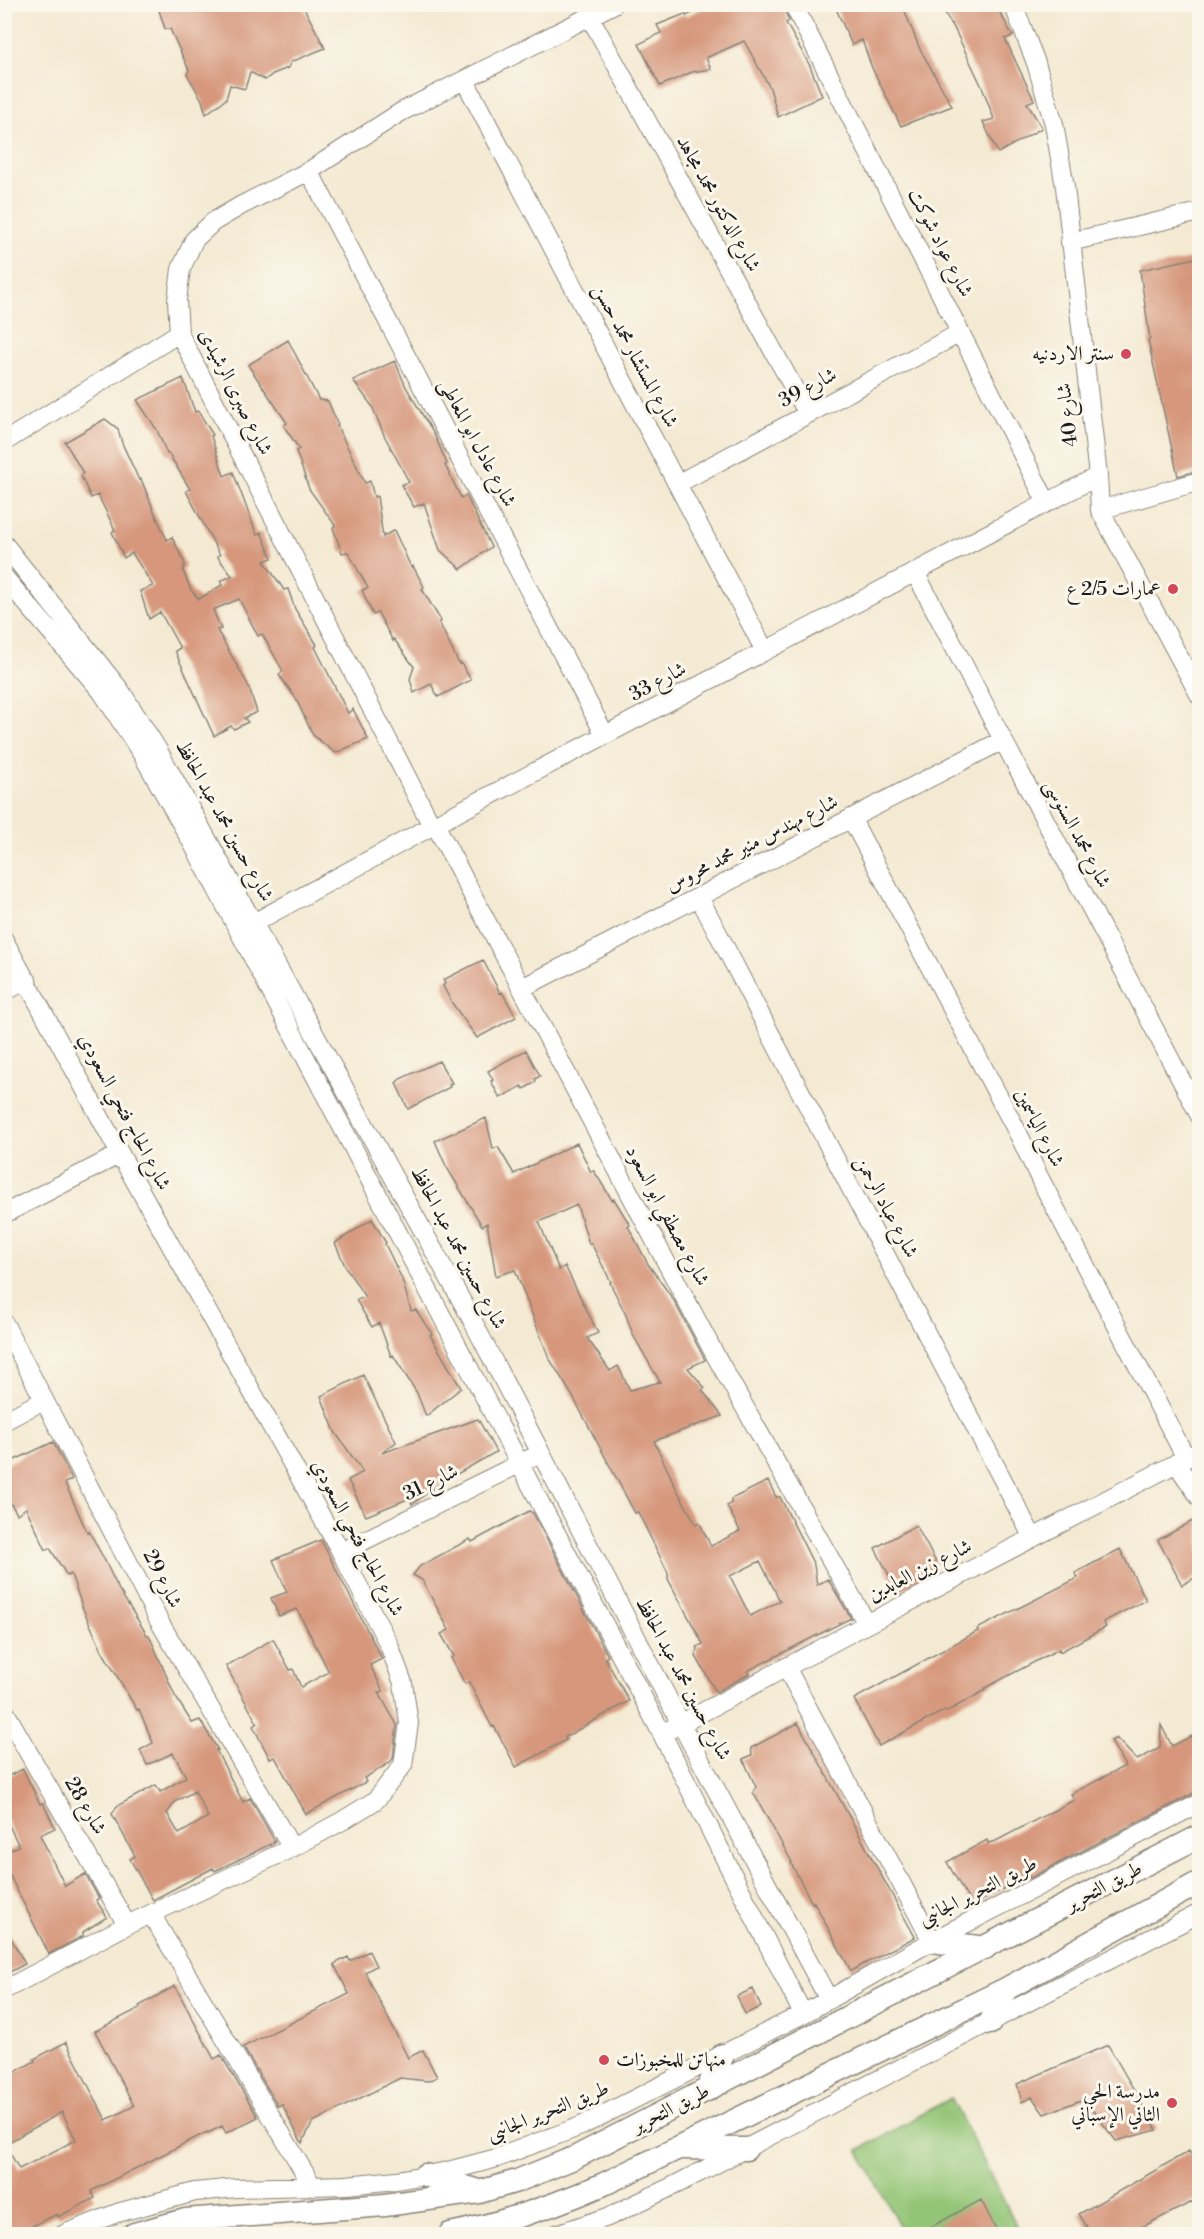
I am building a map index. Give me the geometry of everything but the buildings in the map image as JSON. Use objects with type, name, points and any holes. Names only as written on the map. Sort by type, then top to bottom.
[{"type":"street","name":"شارع صبرى الرشيدى","points":[[434,825],[179,333],[177,300],[182,269],[194,240],[213,222],[232,210],[309,171],[401,112],[614,4]]},
{"type":"street","name":"شارع عواد شوكت","points":[[793,4],[1047,503]]},
{"type":"street","name":"شارع 40","points":[[1013,4],[1036,63],[1054,124],[1065,187],[1100,510],[1200,696]]},
{"type":"street","name":"شارع الدكتور محمد مجاهد","points":[[590,17],[808,414]]},
{"type":"street","name":"شارع المستشار محمد حسن","points":[[465,81],[765,651]]},
{"type":"street","name":"شارع عادل ابو المعاطى","points":[[309,171],[605,735]]},
{"type":"street","points":[[1070,242],[1200,212]]},
{"type":"street","points":[[4,442],[179,333]]},
{"type":"street","name":"شارع 39","points":[[677,484],[960,333]]},
{"type":"street","name":"شارع 33","points":[[247,926],[434,825],[1098,476]]},
{"type":"street","points":[[1100,510],[1200,481]]},
{"type":"street","name":"شارع حسين محمد عبد الحافظ","points":[[4,544],[120,690],[144,725],[521,1465],[662,1734],[803,2014]]},
{"type":"street","name":"شارع محمد السنوسى","points":[[915,572],[1200,1116]]},
{"type":"street","name":"شارع حسين محمد عبد الحافظ","points":[[4,577],[102,692],[123,723],[194,846],[247,926],[471,1318],[681,1724],[829,2000]]},
{"type":"street","name":"شارع مهندس منير محمد محروس","points":[[522,988],[1003,740]]},
{"type":"street","name":"شارع الياسمين","points":[[851,819],[1187,1457],[1200,1498]]},
{"type":"street","name":"شارع مصطفي ابو السعود","points":[[434,825],[713,1351],[867,1624]]},
{"type":"street","name":"شارع عباد الرحمن","points":[[699,897],[1033,1538]]},
{"type":"street","name":"شارع الحاج فتحي السعودي","points":[[4,940],[341,1552],[389,1645],[404,1683],[409,1723],[403,1765],[376,1800],[292,1848],[127,1925],[4,1990]]},
{"type":"street","points":[[4,992],[27,980]]},
{"type":"street","points":[[4,1215],[120,1154]]},
{"type":"street","name":"شارع 29","points":[[4,1323],[159,1621],[292,1848]]},
{"type":"street","points":[[4,1421],[44,1400]]},
{"type":"street","name":"شارع 31","points":[[341,1552],[521,1465],[540,1453]]},
{"type":"street","name":"شارع زين العابدين","points":[[662,1734],[1187,1457]]},
{"type":"street","points":[[786,1667],[932,1941],[985,1948]]},
{"type":"street","name":"شارع 28","points":[[4,1710],[127,1925]]},
{"type":"street","name":"طريق التحرير الجانبى","points":[[64,2235],[117,2213],[195,2192],[387,2181],[425,2175],[497,2158],[581,2126],[723,2055],[829,2000],[932,1941],[1200,1803]]},
{"type":"street","name":"طريق التحرير","points":[[134,2235],[185,2220],[385,2205],[479,2192],[518,2181],[576,2157],[1200,1836]]},
{"type":"street","name":"طريق التحرير","points":[[450,2235],[521,2217],[563,2202],[678,2148],[1006,1989],[1200,1882]]},
{"type":"street","points":[[556,2235],[608,2217],[746,2150],[1200,1913]]},
{"type":"street","points":[[152,1914],[313,2187]]},
{"type":"street","points":[[990,2023],[1006,1989]]},
{"type":"street","points":[[707,2090],[723,2055]]},
{"type":"street","points":[[678,2148],[746,2150]]},
{"type":"street","points":[[425,2175],[479,2192]]},
{"type":"green space","points":[[951,2098],[1021,2234],[904,2234],[858,2150]]},
{"type":"place","name":"سنتر الاردنيه","points":[[1126,354]]},
{"type":"place","name":"عمارات 2/5 ع","points":[[1173,589]]},
{"type":"place","name":"منهاتن للمخبوزات","points":[[604,2060]]},
{"type":"place","name":"مدرسة الحي الثاني الإسباني","points":[[1172,2103]]}]
